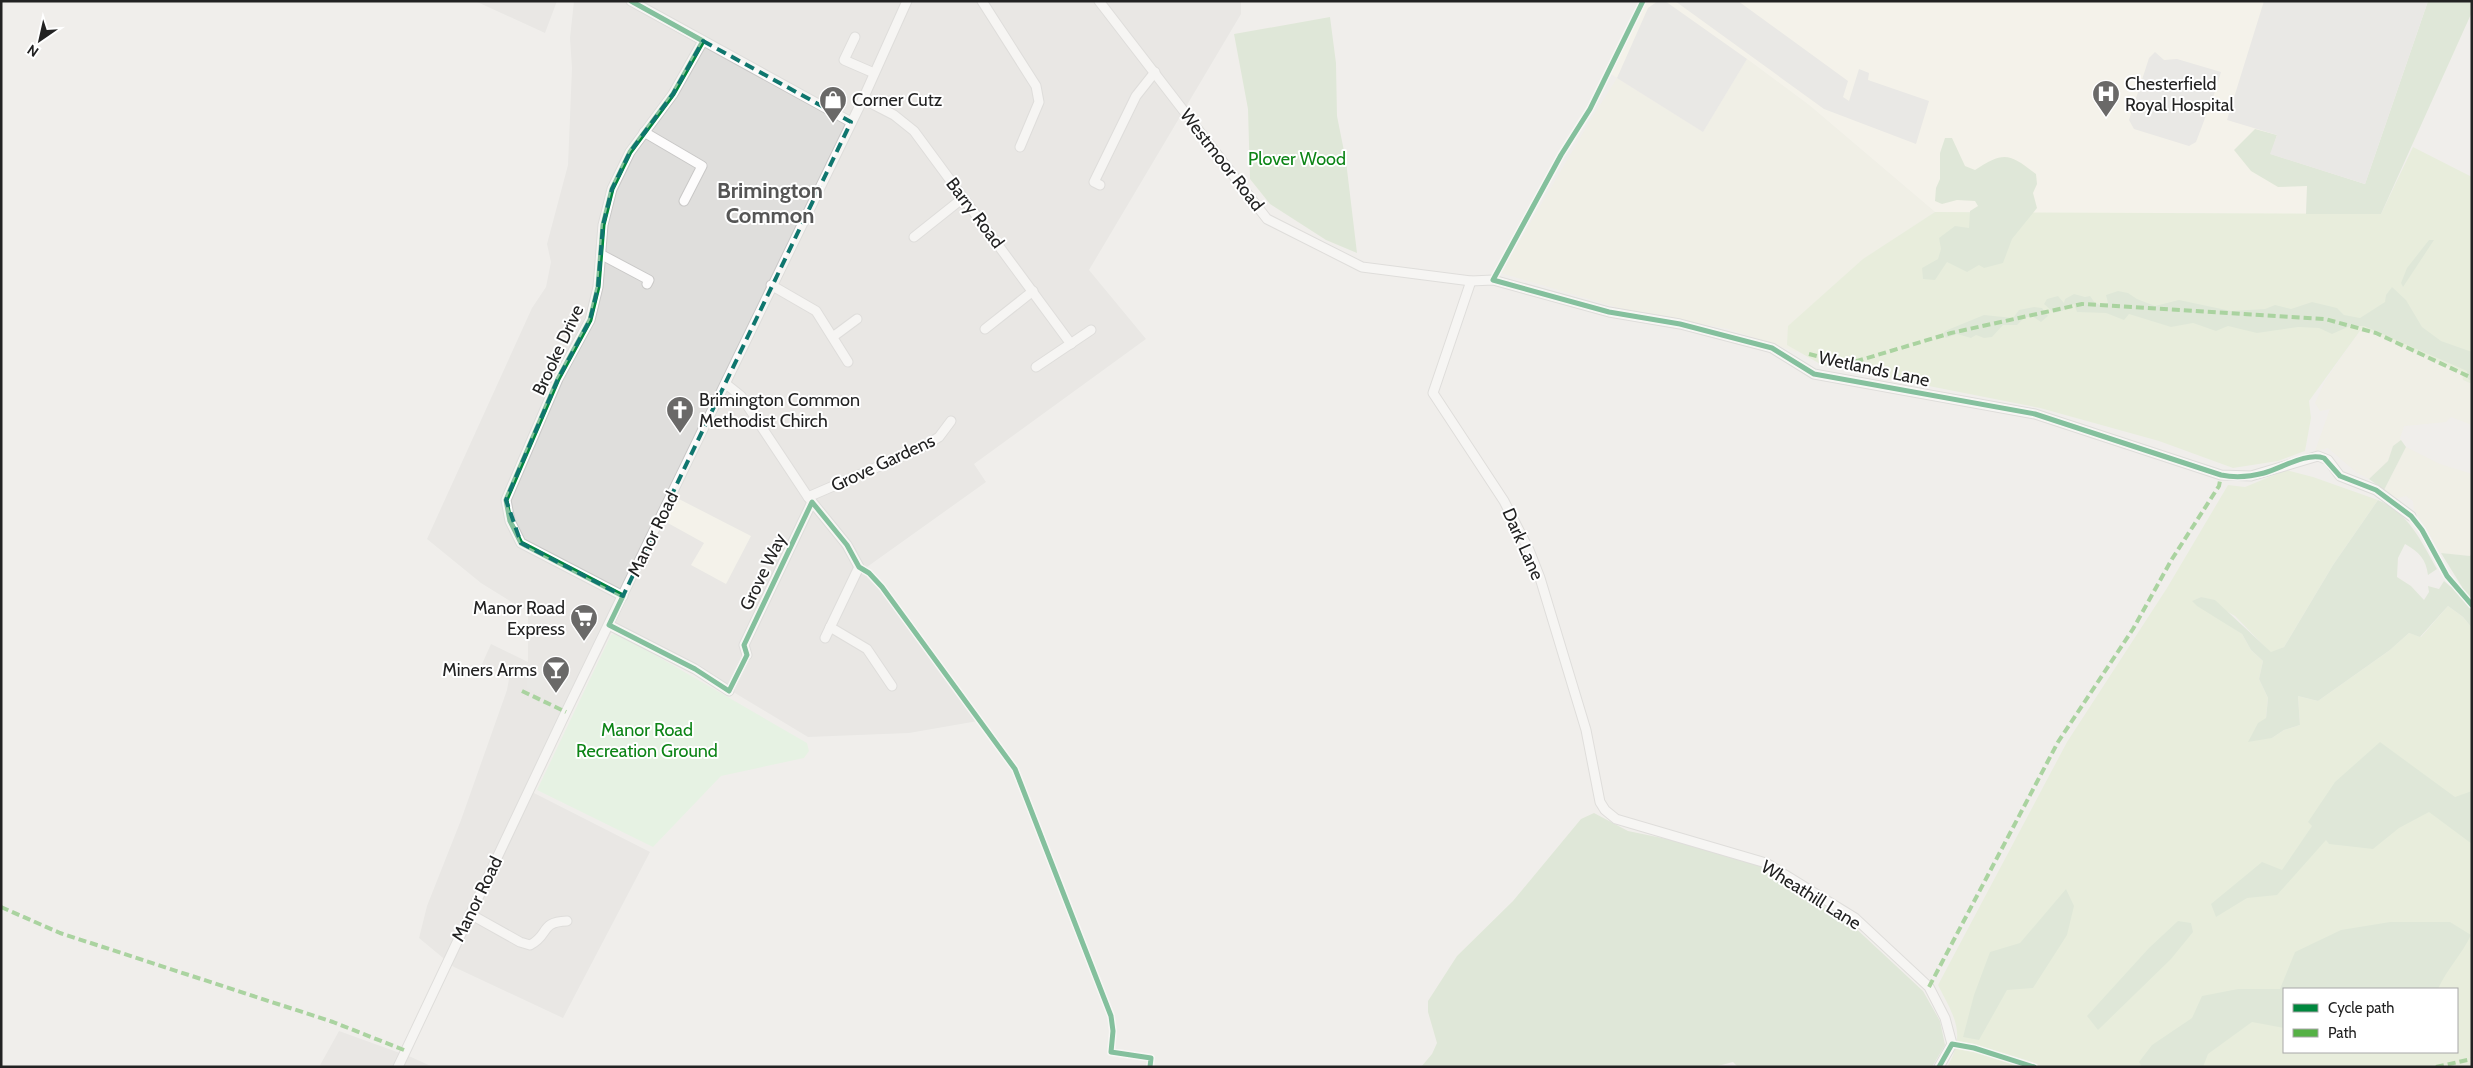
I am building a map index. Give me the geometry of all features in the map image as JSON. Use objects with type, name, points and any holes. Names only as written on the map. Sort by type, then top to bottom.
[{"type":"street","points":[[631,1],[851,122]]},
{"type":"street","name":"Manor Road","points":[[398,1067],[726,384],[771,285],[863,99],[907,1]]},
{"type":"street","points":[[982,1],[1036,86],[1039,102],[1020,148]]},
{"type":"street","name":"Westmoor Road","points":[[1099,1],[1267,219],[1362,267],[1472,281]]},
{"type":"street","points":[[855,37],[844,60],[874,73]]},
{"type":"street","name":"Brooke Drive","points":[[623,596],[522,543],[510,521],[506,500],[558,379],[590,320],[598,287],[603,225],[612,190],[630,152],[674,94],[702,41]]},
{"type":"street","points":[[1100,185],[1094,182],[1132,104],[1155,72]]},
{"type":"street","name":"Barry Road","points":[[863,99],[894,115],[914,130],[1071,344]]},
{"type":"street","points":[[644,132],[702,166],[684,201]]},
{"type":"street","points":[[914,237],[963,198]]},
{"type":"street","points":[[602,254],[649,280],[647,284]]},
{"type":"street","name":"Wetlands Lane","points":[[1472,281],[1493,280],[1609,312],[1680,324],[1772,348],[1814,374],[2035,414],[2221,475],[2251,476],[2318,456],[2328,460],[2340,476],[2376,490],[2411,516]]},
{"type":"street","name":"Dark Lane","points":[[1472,281],[1434,393],[1504,501],[1529,550],[1540,578],[1586,730],[1600,802],[1605,810],[1616,819]]},
{"type":"street","points":[[771,285],[809,305],[816,311],[834,336],[848,362]]},
{"type":"street","points":[[985,329],[1033,292]]},
{"type":"street","points":[[834,336],[857,319]]},
{"type":"street","points":[[1036,367],[1091,330]]},
{"type":"street","points":[[726,384],[741,396],[810,500],[847,545],[859,567],[825,638]]},
{"type":"street","name":"Grove Gardens","points":[[810,500],[921,448],[939,437],[951,421]]},
{"type":"street","name":"Grove Way","points":[[747,655],[744,645],[810,500]]},
{"type":"street","points":[[609,625],[695,669],[729,691]]},
{"type":"street","points":[[830,627],[867,649],[892,686]]},
{"type":"street","name":"Wheathill Lane","points":[[1616,819],[1766,863],[1855,918],[1928,988],[1945,1018],[1952,1044],[1939,1067]]},
{"type":"street","points":[[470,914],[520,942],[530,945],[538,940],[547,926],[555,922],[567,921]]},
{"type":"highlighted area","points":[[703,41],[851,122],[623,596],[521,543],[506,500],[558,379],[590,320],[598,287],[603,225],[612,189],[630,152],[673,94]]},
{"type":"shaded area","points":[[475,1],[557,1],[545,33]]},
{"type":"shaded area","points":[[574,1],[1241,1],[1241,14],[1089,270],[1146,339],[974,464],[986,482],[867,567],[978,721],[909,733],[808,737],[695,669],[613,629],[532,792],[650,852],[563,1018],[454,967],[419,938],[427,906],[461,820],[507,690],[509,679],[482,664],[491,644],[528,662],[528,612],[481,583],[427,539],[532,308],[546,287],[551,262],[547,244],[568,165],[572,68],[570,38]]},
{"type":"shaded area","name":"Chesterfield Royal Hospital","points":[[1647,1],[2428,1],[2365,184],[2307,186],[2306,214],[2032,214],[1935,212],[1809,105],[1747,59],[1703,132],[1605,70]]},
{"type":"shaded area","points":[[1658,1],[1665,1],[1747,59],[1703,132],[1617,78],[1648,8]]},
{"type":"shaded area","points":[[1675,1],[1738,1],[1848,81],[1843,97],[1849,101],[1859,69],[1869,73],[1868,80],[1929,101],[1916,144],[1824,109]]},
{"type":"shaded area","points":[[2264,1],[2428,1],[2365,184],[2270,154],[2277,135],[2227,120]]},
{"type":"shaded area","points":[[2155,52],[2164,60],[2177,59],[2221,72],[2218,82],[2215,79],[2209,81],[2216,89],[2196,142],[2189,146],[2134,129],[2129,120],[2149,58]]},
{"type":"shaded area","points":[[677,498],[751,536],[726,584],[691,565],[704,543],[666,522]]},
{"type":"shaded area","points":[[543,666],[575,681],[571,689],[547,676],[538,694],[527,688],[527,674],[533,678],[536,669],[540,671]]},
{"type":"shaded area","points":[[339,1031],[411,1057],[433,1067],[319,1067]]},
{"type":"green space","points":[[2428,1],[2472,1],[2472,12],[2381,214],[2306,214],[2307,186],[2278,187],[2251,171],[2234,150],[2255,129],[2277,135],[2271,154],[2365,184]]},
{"type":"green space","name":"Plover Wood","points":[[1330,17],[1336,63],[1337,116],[1346,161],[1357,253],[1326,240],[1270,204],[1250,179],[1248,109],[1234,34]]},
{"type":"green space","points":[[1747,59],[1809,105],[1935,212],[1897,237],[1808,329],[1796,352],[1729,329],[1626,310],[1501,273],[1617,78],[1703,132]]},
{"type":"green space","points":[[1945,138],[1952,138],[1965,166],[1975,170],[2000,157],[2006,157],[2012,158],[2036,174],[2037,184],[2033,193],[2037,208],[2012,239],[2003,263],[1984,268],[1979,265],[1967,272],[1947,262],[1935,280],[1923,279],[1922,268],[1938,259],[1941,249],[1939,238],[1955,226],[1969,228],[1970,211],[1978,206],[1975,201],[1957,200],[1942,204],[1935,201],[1936,188],[1940,179],[1940,153]]},
{"type":"green space","points":[[2413,147],[2472,177],[2472,384],[2463,380],[2462,373],[2362,328],[2309,401],[2311,418],[2305,451],[2278,461],[2233,468],[2159,441],[2040,408],[1822,365],[1787,345],[1788,326],[1863,259],[1935,212],[2381,214]]},
{"type":"green space","points":[[2429,240],[2434,240],[2403,287],[2401,283],[2407,268]]},
{"type":"green space","points":[[2392,287],[2406,300],[2422,327],[2441,341],[2472,352],[2472,381],[2468,379],[2467,371],[2364,326],[2350,326],[2332,334],[2319,328],[2298,327],[2257,333],[2228,326],[2216,331],[2193,323],[2171,327],[2129,314],[2124,320],[2106,313],[2077,312],[2074,304],[2054,313],[2044,304],[2047,299],[2058,296],[2064,303],[2065,299],[2074,294],[2085,297],[2090,296],[2095,303],[2103,306],[2108,303],[2106,295],[2118,291],[2128,293],[2137,299],[2155,306],[2179,300],[2231,311],[2265,309],[2275,305],[2291,309],[2312,302],[2337,308],[2344,315],[2360,318],[2385,302],[2386,295]]},
{"type":"green space","points":[[2034,307],[2042,308],[2048,316],[2041,322],[2032,316],[2024,318],[2017,325],[2003,325],[1992,337],[1984,338],[1976,335],[1971,338],[1957,334],[1946,338],[1943,334],[1945,331],[1984,315],[2013,318],[2019,310]]},
{"type":"green space","points":[[2362,328],[2462,373],[2463,380],[2472,384],[2472,425],[2451,417],[2446,422],[2404,426],[2401,440],[2393,446],[2388,461],[2369,479],[2356,472],[2328,448],[2315,451],[2330,409],[2320,411],[2315,403],[2325,381]]},
{"type":"green space","points":[[2401,440],[2406,447],[2384,490],[2369,479],[2388,461],[2393,446]]},
{"type":"green space","points":[[2406,447],[2440,464],[2472,474],[2472,553],[2470,556],[2441,553],[2414,509],[2413,501],[2406,496],[2394,499],[2384,490]]},
{"type":"green space","points":[[2286,470],[2313,477],[2378,500],[2333,565],[2284,647],[2271,653],[2235,616],[2201,597],[2193,601],[2242,634],[2251,650],[2263,661],[2259,679],[2268,698],[2266,718],[2272,738],[2284,730],[2300,725],[2298,696],[2318,701],[2390,650],[2409,633],[2421,637],[2448,606],[2463,617],[2472,628],[2472,1067],[1947,1067],[1956,1044],[1956,1025],[1938,985],[2067,742],[2167,588],[2228,485],[2245,487]]},
{"type":"green space","points":[[2378,500],[2398,512],[2406,520],[2437,569],[2428,575],[2426,565],[2421,556],[2405,544],[2398,558],[2397,577],[2411,586],[2424,600],[2429,592],[2428,586],[2439,589],[2444,581],[2451,587],[2462,587],[2441,553],[2470,556],[2472,553],[2472,628],[2463,617],[2448,606],[2420,637],[2409,633],[2390,650],[2318,701],[2298,696],[2300,725],[2284,730],[2272,738],[2248,742],[2258,723],[2266,718],[2268,698],[2259,679],[2263,661],[2251,650],[2242,634],[2192,601],[2201,597],[2215,600],[2271,652],[2284,647],[2333,565]]},
{"type":"green space","name":"Manor Road Recreation Ground","points":[[617,633],[807,743],[809,751],[804,758],[721,776],[653,847],[537,790],[611,635]]},
{"type":"green space","points":[[2380,742],[2455,797],[2472,791],[2472,844],[2429,812],[2399,828],[2373,849],[2329,844],[2326,840],[2277,895],[2247,898],[2216,917],[2211,904],[2262,862],[2282,870],[2312,826],[2308,822],[2335,782]]},
{"type":"green space","points":[[1594,813],[1628,831],[1667,839],[1763,867],[1850,923],[1923,991],[1940,1021],[1945,1045],[1932,1067],[1738,1067],[1733,1062],[1714,1067],[1421,1067],[1432,1054],[1437,1043],[1428,1012],[1428,1001],[1457,956],[1513,901],[1581,819]]},
{"type":"green space","points":[[2066,889],[2074,906],[2067,935],[2033,988],[2007,990],[1979,1040],[1963,1037],[1974,995],[1990,952],[2020,943]]},
{"type":"green space","points":[[2178,921],[2191,923],[2193,932],[2171,959],[2098,1030],[2087,1016],[2149,948]]},
{"type":"green space","points":[[2390,922],[2450,922],[2471,935],[2439,988],[2283,988],[2283,1028],[2252,1022],[2208,1054],[2203,1067],[2142,1067],[2139,1062],[2152,1045],[2192,1018],[2202,996],[2238,989],[2280,989],[2295,952],[2341,930]]},
{"type":"marked path","points":[[1809,354],[1847,364],[1951,333],[2082,304],[2325,319],[2376,333],[2472,378]]},
{"type":"marked path","points":[[1929,987],[2058,742],[2133,629],[2172,559],[2219,486],[2221,475]]},
{"type":"marked path","points":[[522,691],[566,712]]},
{"type":"marked path","points":[[1,907],[60,933],[333,1022],[404,1050]]},
{"type":"marked path","points":[[2436,1067],[2472,1059]]},
{"type":"cycle path","points":[[631,1],[703,41],[673,94],[630,152],[612,189],[603,225],[598,287],[590,320],[558,379],[506,500],[510,521],[521,543],[623,596],[609,625],[695,669],[729,691],[747,655],[744,645],[812,502],[847,545],[859,567],[869,573],[882,587],[1015,769],[1111,1016],[1113,1031],[1111,1052],[1151,1058],[1150,1067]]},
{"type":"cycle path","points":[[1643,1],[1590,109],[1561,155],[1493,280],[1609,312],[1680,324],[1772,348],[1814,374],[2035,414],[2221,475],[2237,477],[2253,475],[2271,471],[2294,461],[2310,457],[2324,458],[2340,476],[2376,490],[2411,516],[2422,530],[2447,576],[2472,605]]},
{"type":"cycle path","points":[[1939,1067],[1952,1044],[1974,1048],[2034,1067]]},
{"type":"place","name":"Chesterfield Royal Hospital","points":[[2106,118]]},
{"type":"place","name":"Corner Cutz","points":[[833,124]]},
{"type":"place","name":"Brimington Common Methodist Chirch","points":[[680,434]]},
{"type":"place","name":"Manor Road Express","points":[[584,642]]},
{"type":"place","name":"Miners Arms","points":[[556,694]]},
{"type":"district","name":"Brimington Common","points":[[770,202]]}]
